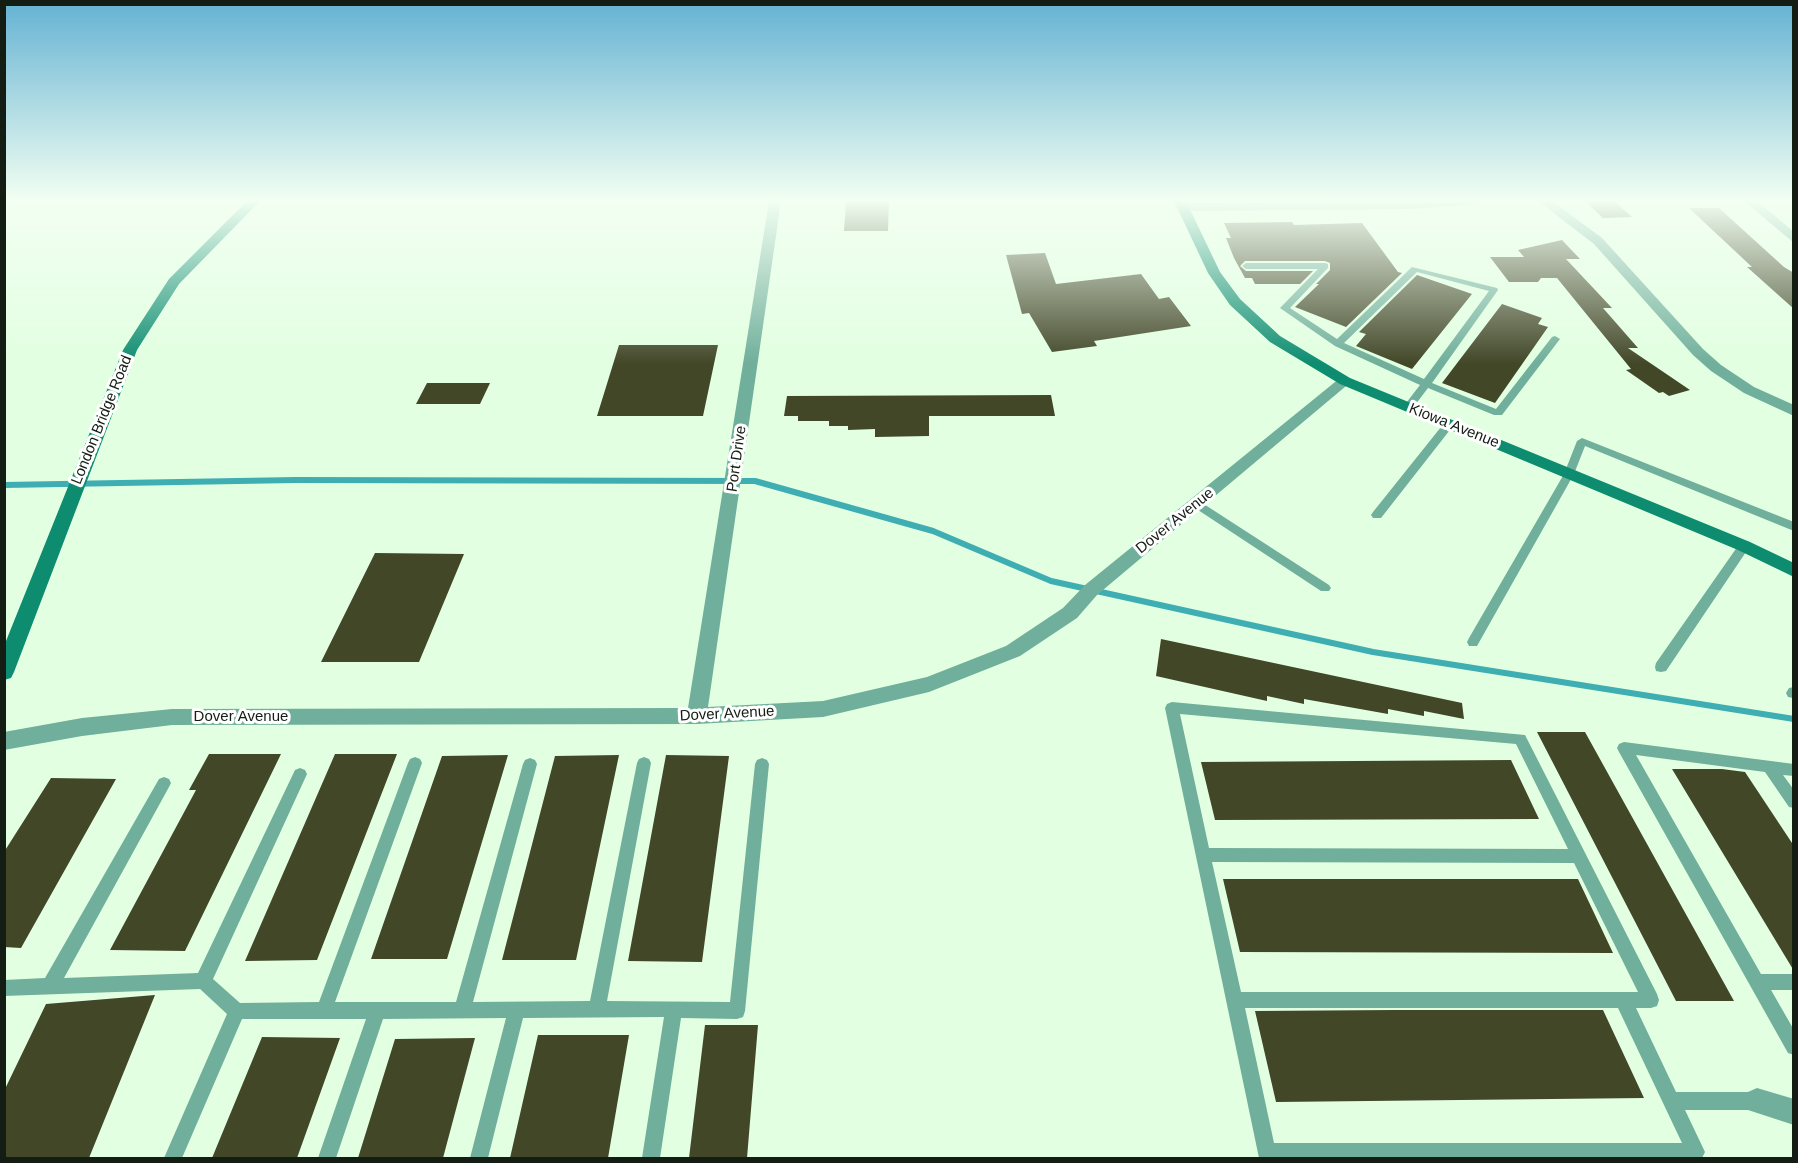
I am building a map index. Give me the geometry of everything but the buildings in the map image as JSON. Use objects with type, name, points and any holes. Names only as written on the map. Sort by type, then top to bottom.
[{"type":"street","name":"London Bridge Road","points":[[4,672],[130,350],[174,282],[200,255]]},
{"type":"street","name":"Port Drive","points":[[697,716],[767,255]]},
{"type":"street","name":"Kiowa Avenue","points":[[1205,255],[1235,302],[1275,339],[1345,381],[1744,546],[1794,571]]},
{"type":"street","points":[[1611,255],[1698,352],[1716,368],[1749,390],[1794,411]]},
{"type":"street","name":"Dover Avenue","points":[[4,741],[82,727],[172,717],[697,716],[823,709],[929,684],[1013,651],[1070,612],[1091,590],[1345,381]]},
{"type":"street","points":[[1757,1101],[1794,1112]]},
{"type":"lane","points":[[1246,266],[1325,266],[1285,309],[1338,344],[1426,384],[1498,413],[1555,339]]},
{"type":"lane","points":[[1338,344],[1415,269],[1494,290],[1408,407]]},
{"type":"lane","points":[[1377,515],[1449,424]]},
{"type":"lane","points":[[1473,642],[1569,474],[1582,441],[1794,527]]},
{"type":"lane","points":[[1196,503],[1325,588]]},
{"type":"lane","points":[[1661,667],[1744,546]]},
{"type":"lane","points":[[1234,1000],[1623,1000],[1652,1000],[1520,739],[1172,708],[1203,855],[1267,1155],[1642,1155],[1696,1152],[1623,1000]]},
{"type":"lane","points":[[1794,770],[1624,748],[1794,1047]]},
{"type":"lane","points":[[324,1011],[415,763]]},
{"type":"lane","points":[[597,1010],[644,763]]},
{"type":"lane","points":[[462,1011],[530,764]]},
{"type":"lane","points":[[4,988],[203,981],[237,1011],[737,1011],[762,764]]},
{"type":"lane","points":[[1770,768],[1794,802]]},
{"type":"lane","points":[[203,981],[300,774]]},
{"type":"lane","points":[[50,986],[164,783]]},
{"type":"lane","points":[[1203,855],[1579,856]]},
{"type":"lane","points":[[1757,982],[1794,982]]},
{"type":"lane","points":[[651,1158],[674,1010]]},
{"type":"lane","points":[[173,1158],[237,1011]]},
{"type":"lane","points":[[327,1158],[377,1011]]},
{"type":"lane","points":[[479,1158],[516,1011]]},
{"type":"lane","points":[[1671,1101],[1757,1101]]},
{"type":"waterway","points":[[4,485],[296,480],[755,481],[933,531],[1051,581],[1373,652],[1794,719]]}]
